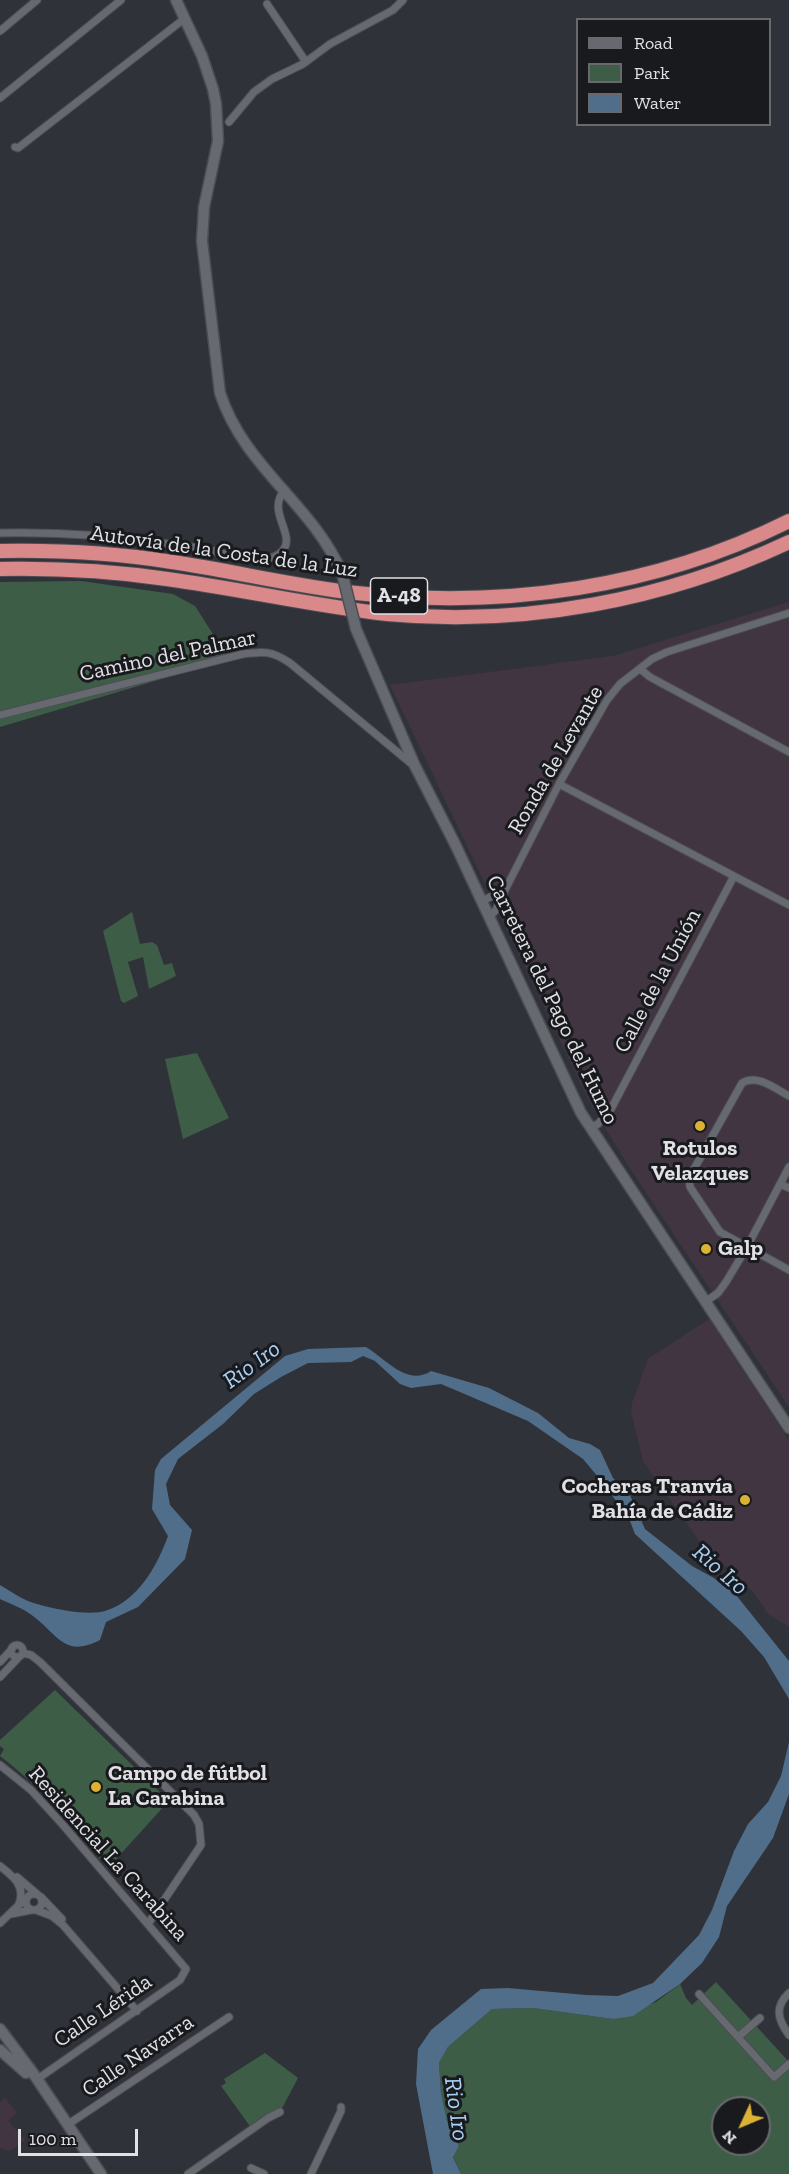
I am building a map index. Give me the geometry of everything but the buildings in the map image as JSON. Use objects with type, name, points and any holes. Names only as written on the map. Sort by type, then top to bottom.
[{"type":"highway","name":"Autovía de la Costa de la Luz","points":[[0,551],[46,550],[111,554],[390,596],[498,598],[581,588],[628,579],[716,552],[789,521]]},
{"type":"highway","name":"Autovía de la Costa de la Luz","points":[[0,569],[46,568],[112,572],[358,610],[464,617],[546,611],[633,596],[696,578],[789,542]]},
{"type":"street","points":[[0,30],[37,0]]},
{"type":"street","points":[[0,98],[121,0]]},
{"type":"street","points":[[0,533],[110,535],[210,550],[249,560],[264,560],[279,555],[285,548],[287,537],[278,511],[280,496],[284,491],[243,443],[220,393],[202,241],[204,207],[218,141],[216,104],[202,56],[176,0]]},
{"type":"street","points":[[229,122],[254,92],[272,79],[306,62],[330,44],[393,10],[403,0]]},
{"type":"street","points":[[267,4],[306,62]]},
{"type":"street","points":[[15,147],[18,148],[184,19]]},
{"type":"street","name":"Carretera del Pago del Humo","points":[[284,491],[326,542],[342,573],[356,628],[415,766],[493,913],[573,1098],[590,1128],[789,1428]]},
{"type":"street","name":"Ronda de Levante","points":[[493,913],[560,784],[607,700],[620,684],[652,659],[667,652],[789,613]]},
{"type":"street","name":"Camino del Palmar","points":[[0,715],[243,654],[265,652],[272,653],[290,663],[415,766]]},
{"type":"street","points":[[640,669],[650,677],[789,752]]},
{"type":"street","points":[[560,784],[789,905]]},
{"type":"street","name":"Calle de la Unión","points":[[590,1128],[598,1124],[611,1109],[734,876]]},
{"type":"street","points":[[486,899],[505,890]]},
{"type":"street","points":[[789,1096],[757,1079],[750,1079],[742,1083],[690,1174],[690,1187],[720,1232],[789,1270]]},
{"type":"street","points":[[705,1302],[718,1293],[747,1247],[789,1167]]},
{"type":"street","points":[[780,1184],[789,1188]]},
{"type":"street","points":[[0,1662],[18,1645],[23,1649],[21,1655],[0,1677]]},
{"type":"street","points":[[21,1655],[31,1655],[40,1662],[194,1815],[199,1824],[201,1845],[148,1924]]},
{"type":"street","name":"Residencial La Carabina","points":[[0,1765],[37,1797],[186,1969]]},
{"type":"street","points":[[0,1866],[14,1877],[21,1890],[19,1904]]},
{"type":"street","points":[[9,1873],[16,1875],[39,1896],[63,1920],[63,1925]]},
{"type":"street","points":[[0,1923],[30,1895],[39,1896]]},
{"type":"street","points":[[10,1914],[34,1910],[42,1905],[39,1896]]},
{"type":"street","points":[[26,1899],[26,1905],[52,1916],[63,1925],[136,2011]]},
{"type":"street","name":"Calle Lérida","points":[[36,2080],[180,1980],[186,1969]]},
{"type":"street","points":[[789,1993],[780,2005],[778,2013],[789,2035]]},
{"type":"street","points":[[699,1994],[774,2077],[789,2064]]},
{"type":"street","name":"Calle Navarra","points":[[67,2125],[229,2017]]},
{"type":"street","points":[[738,2037],[760,2018]]},
{"type":"street","points":[[0,2029],[67,2125],[96,2172]]},
{"type":"street","points":[[0,2050],[36,2080]]},
{"type":"street","points":[[310,2174],[341,2107]]},
{"type":"street","points":[[188,2174],[280,2112]]},
{"type":"street","points":[[251,2168],[264,2174]]},
{"type":"shaded area","points":[[789,602],[789,1407],[631,1170],[591,1105],[390,685],[613,656]]},
{"type":"shaded area","points":[[709,1319],[789,1441],[789,1627],[768,1614],[754,1593],[699,1541],[643,1461],[631,1411],[648,1359]]},
{"type":"shaded area","points":[[5,2098],[17,2113],[8,2121],[25,2140],[10,2151],[0,2148],[0,2103]]},
{"type":"green space","points":[[81,581],[173,594],[195,606],[229,659],[0,727],[0,582]]},
{"type":"green space","points":[[132,912],[140,944],[152,942],[157,945],[164,965],[172,963],[176,976],[149,989],[143,957],[128,962],[138,996],[124,1003],[121,1001],[103,931]]},
{"type":"green space","points":[[197,1053],[229,1118],[183,1139],[165,1059]]},
{"type":"green space","name":"Campo de fútbol La Carabina","points":[[55,1690],[166,1798],[166,1804],[108,1868],[44,1795],[0,1756],[4,1749],[0,1746],[0,1740]]},
{"type":"green space","points":[[716,1982],[789,2062],[789,2174],[461,2174],[453,2156],[459,2146],[447,2121],[441,2093],[439,2063],[448,2047],[492,2009],[533,2008],[613,2019],[656,2002],[680,1984],[692,2005]]},
{"type":"green space","points":[[265,2053],[298,2078],[280,2112],[252,2129],[221,2086],[226,2083],[224,2079]]},
{"type":"water","points":[[366,1347],[397,1369],[413,1376],[431,1371],[489,1388],[538,1413],[569,1438],[590,1444],[600,1450],[613,1478],[630,1495],[645,1529],[692,1566],[714,1578],[736,1595],[789,1661],[789,1699],[764,1657],[741,1631],[635,1534],[630,1521],[583,1459],[528,1421],[441,1384],[411,1388],[400,1384],[375,1361],[363,1356],[351,1362],[308,1363],[281,1377],[254,1394],[223,1424],[178,1459],[166,1484],[170,1505],[192,1530],[185,1559],[138,1607],[106,1622],[100,1640],[78,1647],[70,1646],[29,1613],[0,1599],[0,1585],[32,1603],[52,1608],[90,1613],[105,1611],[117,1606],[137,1591],[145,1581],[168,1536],[152,1509],[155,1470],[161,1459],[285,1356],[308,1349]]},
{"type":"water","points":[[789,1742],[789,1794],[773,1838],[727,1906],[719,1937],[702,1963],[680,1984],[633,2016],[613,2019],[533,2008],[492,2009],[448,2047],[439,2063],[441,2093],[447,2121],[459,2146],[453,2157],[461,2174],[433,2174],[416,2084],[418,2049],[431,2030],[481,1989],[508,1988],[618,1996],[653,1983],[699,1935],[712,1910],[734,1851],[748,1824],[768,1802],[781,1776]]},
{"type":"place","name":"Rotulos Velazques","points":[[700,1126]]},
{"type":"place","name":"Galp","points":[[706,1249]]},
{"type":"place","name":"Cocheras Tranvía Bahía de Cádiz","points":[[745,1500]]},
{"type":"place","name":"Campo de fútbol La Carabina","points":[[96,1787]]},
{"type":"water label","name":"Rio Iro","points":[[252,1365]]},
{"type":"water label","name":"Rio Iro","points":[[720,1570]]},
{"type":"water label","name":"Rio Iro","points":[[456,2109]]}]
